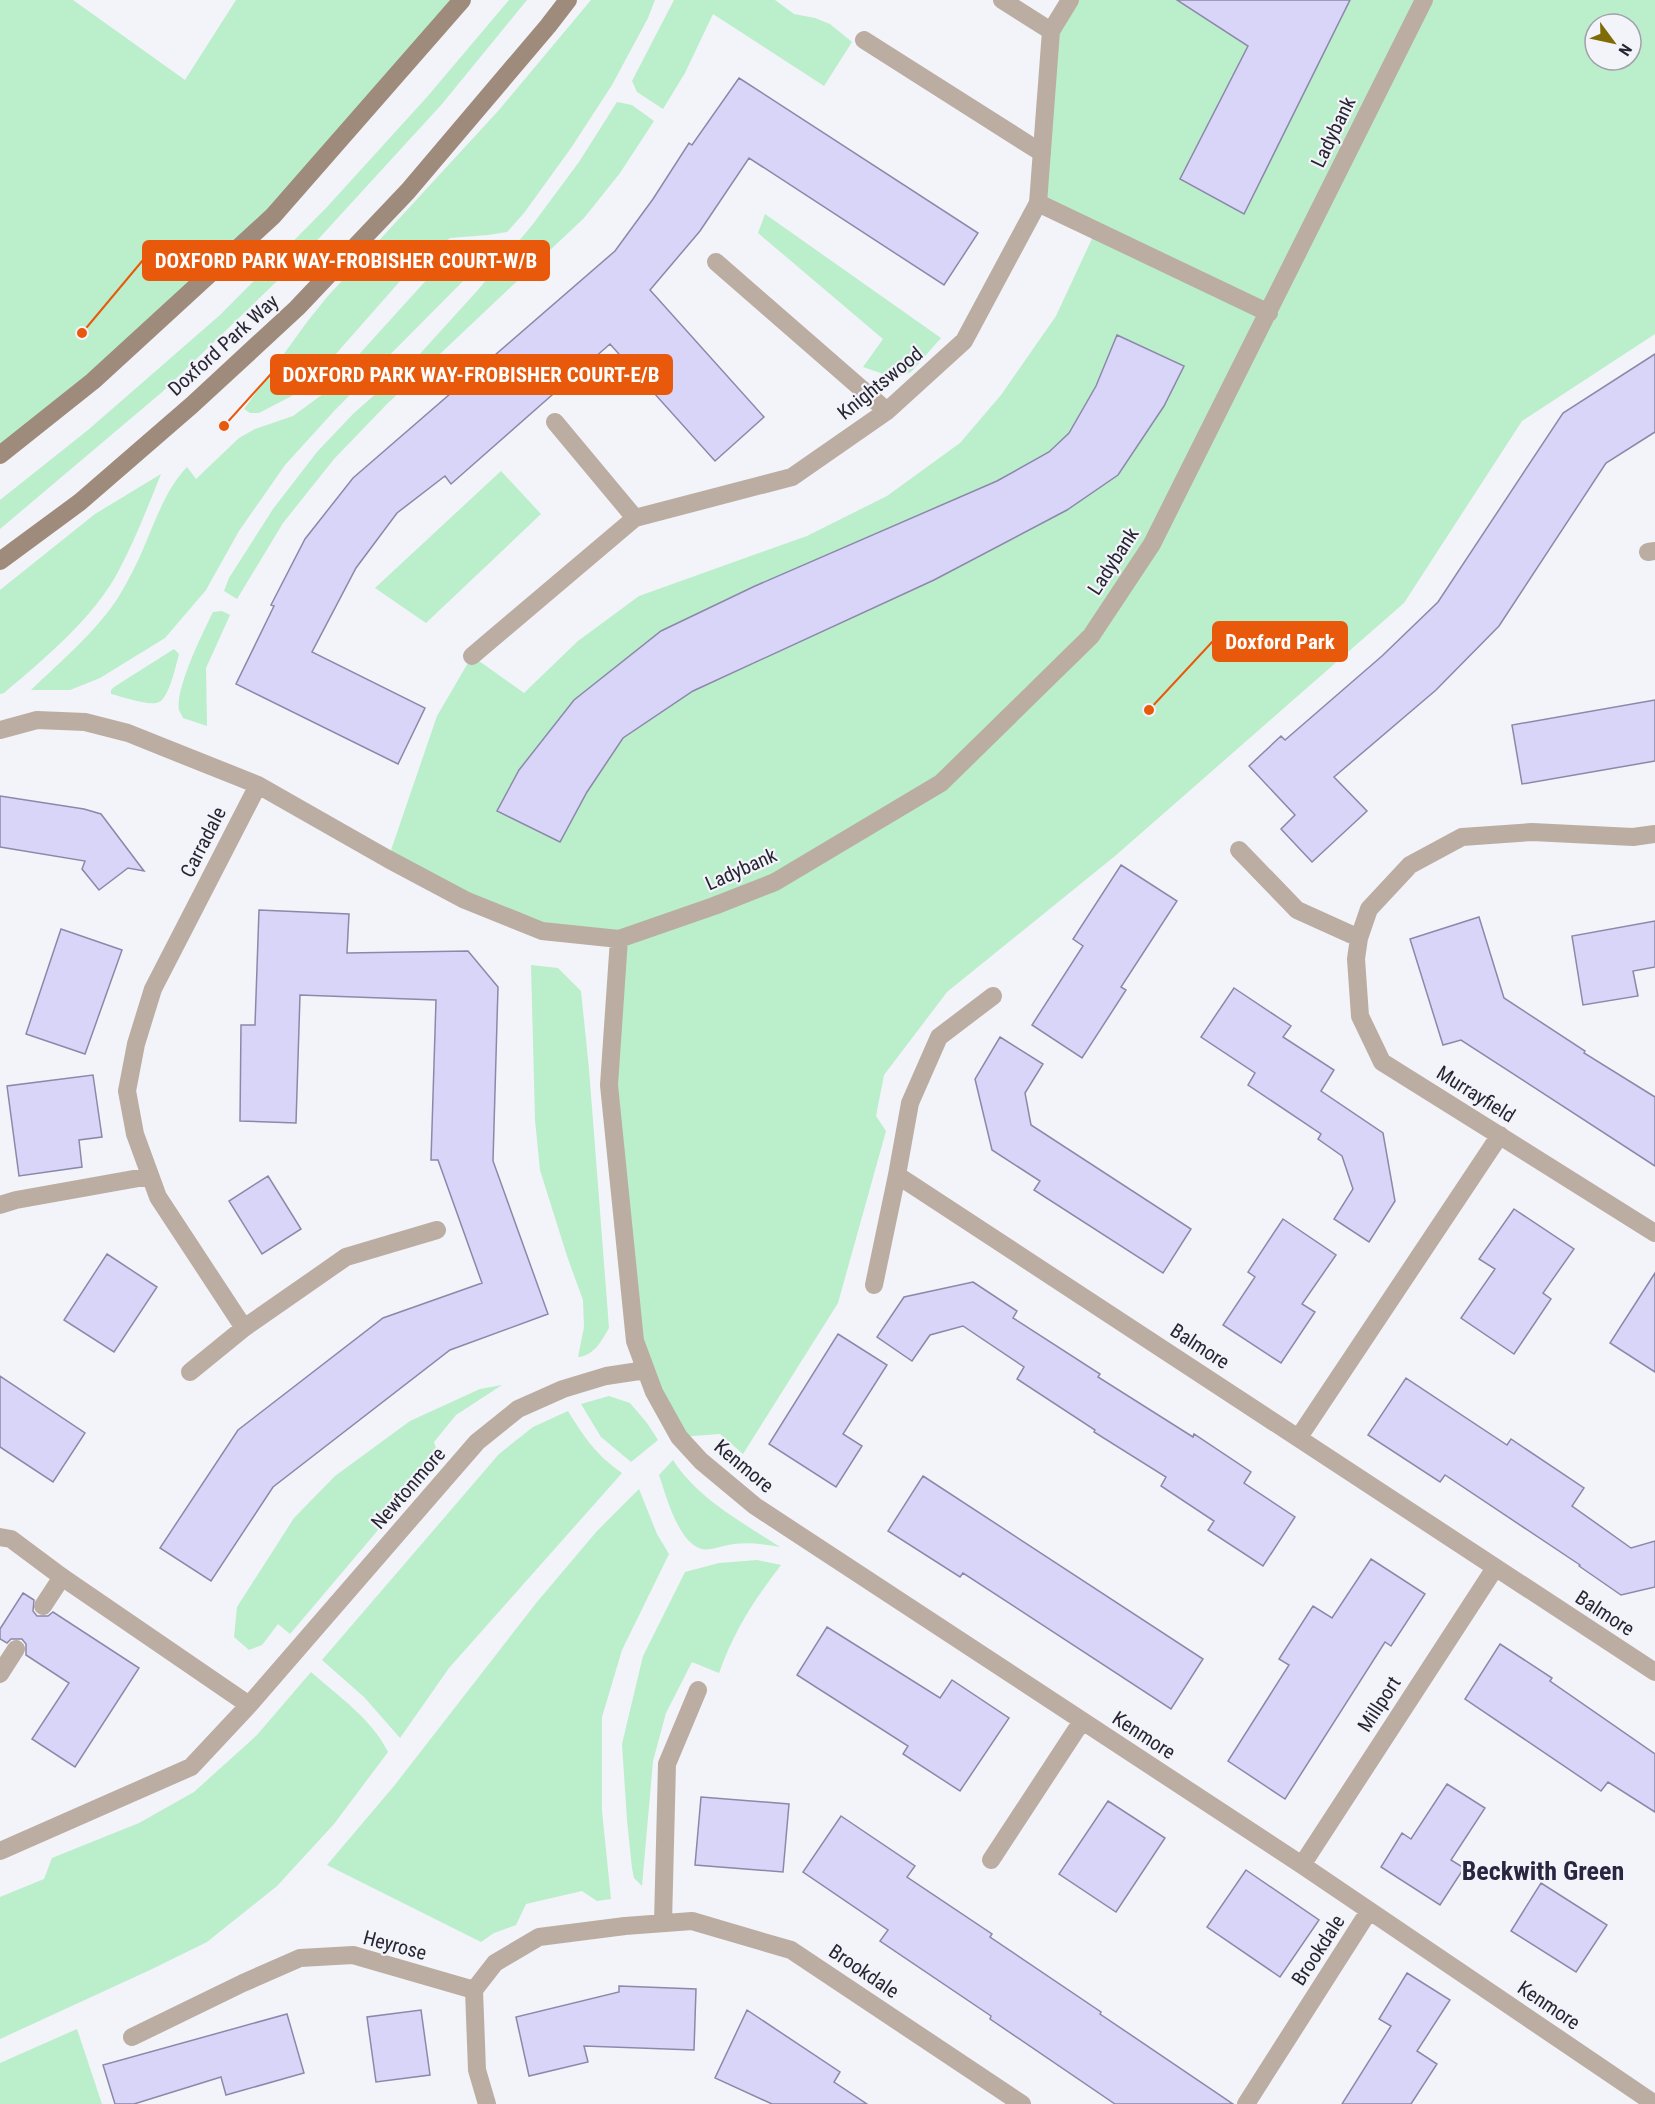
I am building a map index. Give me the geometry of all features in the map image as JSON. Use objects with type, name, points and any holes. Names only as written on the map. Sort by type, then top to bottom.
[{"type":"main road","points":[[0,455],[93,381],[273,216],[462,0]]},
{"type":"main road","name":"Doxford Park Way","points":[[0,561],[80,502],[192,405],[297,308],[408,191],[568,0]]},
{"type":"street","points":[[1002,0],[1051,32]]},
{"type":"street","points":[[1070,0],[1051,32],[1038,203],[1269,313]]},
{"type":"street","name":"Ladybank","points":[[258,785],[465,900],[542,931],[619,939],[775,882],[941,783],[1091,636],[1152,544],[1424,0]]},
{"type":"street","points":[[864,40],[1042,153]]},
{"type":"street","name":"Knightswood","points":[[472,656],[634,518],[792,477],[887,411],[964,341],[1038,203]]},
{"type":"street","points":[[716,262],[887,411]]},
{"type":"street","points":[[555,422],[634,518]]},
{"type":"street","points":[[0,730],[37,720],[85,722],[128,733],[258,785]]},
{"type":"street","name":"Carradale","points":[[244,1328],[158,1197],[135,1134],[127,1091],[136,1044],[153,989],[258,785]]},
{"type":"street","name":"Murrayfield","points":[[1655,834],[1633,837],[1532,832],[1462,837],[1410,866],[1369,909],[1359,938],[1356,959],[1360,1016],[1382,1062],[1655,1233]]},
{"type":"street","points":[[1239,850],[1297,910],[1359,938]]},
{"type":"street","points":[[619,939],[609,1085],[635,1341],[646,1370]]},
{"type":"street","points":[[874,1285],[910,1103],[939,1037],[993,996]]},
{"type":"street","points":[[1299,1437],[1500,1135]]},
{"type":"street","name":"Balmore","points":[[897,1175],[1655,1672]]},
{"type":"street","points":[[0,1205],[16,1200],[150,1176]]},
{"type":"street","points":[[190,1372],[244,1328],[346,1257],[437,1230]]},
{"type":"street","name":"Newtonmore","points":[[0,1851],[191,1767],[249,1705],[477,1442],[518,1409],[563,1389],[606,1376],[646,1370]]},
{"type":"street","name":"Kenmore","points":[[646,1370],[654,1392],[679,1437],[701,1461],[754,1506],[1302,1865],[1655,2104]]},
{"type":"street","points":[[0,1537],[12,1539],[249,1705]]},
{"type":"street","name":"Millport","points":[[1302,1865],[1495,1568]]},
{"type":"street","points":[[43,1606],[62,1576]]},
{"type":"street","points":[[0,1674],[16,1649]]},
{"type":"street","points":[[663,1923],[667,1764],[698,1690]]},
{"type":"street","points":[[992,1860],[1082,1721]]},
{"type":"street","name":"Brookdale","points":[[1246,2104],[1369,1911]]},
{"type":"street","name":"Brookdale","points":[[474,1989],[495,1963],[539,1937],[625,1926],[692,1921],[791,1950],[1022,2104]]},
{"type":"street","name":"Heyrose","points":[[132,2037],[243,1983],[300,1959],[353,1955],[474,1989]]},
{"type":"street","points":[[474,1989],[477,2070],[488,2104]]},
{"type":"green space","points":[[0,0],[73,0],[185,80],[236,0],[462,0],[273,216],[0,455]]},
{"type":"green space","points":[[509,0],[527,0],[442,104],[301,258],[161,393],[0,529],[0,500],[88,430],[220,315],[327,207],[427,97]]},
{"type":"green space","points":[[591,0],[655,0],[648,18],[612,85],[571,148],[524,213],[507,232],[450,238],[416,263],[305,389],[259,413],[250,413],[244,409],[327,297],[499,110]]},
{"type":"green space","points":[[674,0],[775,0],[794,14],[830,24],[852,42],[824,86],[713,14],[685,73],[663,109],[637,92],[632,81]]},
{"type":"green space","points":[[1070,0],[1177,0],[1248,46],[1180,178],[1244,214],[1350,0],[1655,0],[1655,334],[1522,421],[1404,603],[1115,856],[947,992],[884,1075],[876,1116],[886,1131],[838,1303],[743,1454],[720,1434],[679,1437],[646,1370],[609,1085],[619,939],[542,931],[388,859],[437,716],[472,656],[524,693],[578,641],[639,596],[807,536],[887,496],[960,443],[1001,395],[1056,316],[1096,230],[1038,203],[1051,31]],"holes":[[[1117,335],[1184,366],[1164,406],[1118,475],[1067,510],[934,580],[693,691],[623,738],[587,792],[560,842],[497,811],[661,631],[755,586],[997,481],[1049,452],[1069,433],[1096,386]]]},
{"type":"green space","points":[[617,102],[632,105],[654,121],[620,173],[584,218],[387,404],[334,459],[283,523],[237,599],[224,591],[229,578],[273,509],[317,452],[353,414],[417,357],[477,291],[533,224],[579,162]]},
{"type":"green space","points":[[765,214],[941,338],[911,372],[895,378],[863,367],[883,339],[758,233]]},
{"type":"green space","points":[[475,252],[482,255],[480,264],[335,410],[285,465],[239,531],[206,590],[165,638],[100,678],[70,690],[31,690],[78,645],[111,608],[135,566],[167,495],[187,467],[196,479],[239,438],[255,429],[293,416],[323,394],[431,275],[451,259]]},
{"type":"green space","points":[[501,471],[541,514],[426,623],[375,588]]},
{"type":"green space","points":[[161,474],[125,559],[109,588],[67,637],[4,693],[0,694],[0,590],[95,514]]},
{"type":"green space","points":[[222,611],[230,615],[206,668],[207,726],[183,718],[179,710],[179,701],[185,675],[213,612]]},
{"type":"green space","points":[[174,649],[179,654],[174,673],[166,694],[159,702],[142,702],[111,694],[114,687]]},
{"type":"green space","points":[[531,965],[558,968],[581,991],[609,1328],[593,1351],[578,1357],[584,1327],[583,1300],[540,1170],[535,1120]]},
{"type":"green space","points":[[502,1385],[456,1415],[434,1442],[439,1458],[290,1634],[278,1624],[262,1645],[249,1650],[234,1637],[237,1607],[294,1518],[335,1476],[410,1421],[480,1389]]},
{"type":"green space","points":[[609,1396],[630,1403],[658,1440],[631,1462],[601,1437],[581,1404]]},
{"type":"green space","points":[[568,1411],[591,1445],[622,1473],[449,1668],[400,1738],[364,1697],[322,1660],[499,1454],[533,1427]]},
{"type":"green space","points":[[673,1460],[683,1474],[708,1498],[780,1547],[745,1543],[702,1549],[694,1545],[686,1538],[674,1517],[659,1475]]},
{"type":"green space","points":[[639,1489],[657,1534],[669,1554],[622,1650],[602,1717],[602,1811],[611,1899],[597,1901],[582,1891],[526,1904],[516,1925],[494,1933],[481,1942],[327,1865],[394,1786],[537,1602],[597,1531]]},
{"type":"green space","points":[[757,1560],[781,1565],[746,1616],[719,1673],[692,1662],[666,1713],[653,1761],[642,1886],[634,1878],[632,1868],[622,1744],[643,1656],[685,1572],[719,1563]]},
{"type":"green space","points":[[311,1672],[364,1719],[388,1752],[334,1824],[277,1886],[207,1942],[0,2039],[0,1897],[44,1879],[52,1858],[139,1823],[194,1792],[257,1735]]},
{"type":"green space","points":[[77,2029],[102,2104],[0,2104],[0,2063]]},
{"type":"building","points":[[1177,0],[1350,0],[1244,214],[1180,179],[1248,46]]},
{"type":"building","points":[[739,78],[978,233],[944,285],[749,158],[700,231],[650,290],[764,417],[715,461],[610,344],[451,484],[445,476],[397,513],[356,568],[312,652],[425,708],[398,764],[236,684],[274,606],[271,605],[305,539],[353,478],[615,251],[653,199],[689,143],[692,145]]},
{"type":"building","points":[[1117,335],[1184,366],[1164,406],[1118,475],[1067,510],[934,580],[693,691],[623,738],[587,792],[560,842],[497,811],[519,770],[574,700],[661,631],[755,586],[997,481],[1049,452],[1069,433],[1096,386]]},
{"type":"building","points":[[1655,354],[1655,432],[1606,463],[1499,626],[1436,690],[1334,777],[1367,811],[1312,862],[1281,829],[1295,815],[1249,766],[1281,736],[1285,740],[1382,656],[1438,602],[1563,413]]},
{"type":"building","points":[[1655,700],[1655,761],[1522,784],[1512,725]]},
{"type":"building","points":[[0,796],[84,809],[101,814],[144,871],[128,868],[99,890],[82,869],[85,861],[0,847]]},
{"type":"building","points":[[1121,865],[1177,901],[1121,987],[1126,990],[1082,1058],[1032,1025],[1083,946],[1073,939]]},
{"type":"building","points":[[259,910],[349,914],[347,953],[468,951],[498,987],[493,1161],[548,1314],[450,1350],[273,1487],[211,1581],[160,1548],[238,1430],[383,1318],[482,1283],[438,1160],[431,1160],[436,1000],[300,995],[296,1123],[240,1121],[241,1025],[255,1025]]},
{"type":"building","points":[[1479,917],[1504,998],[1585,1051],[1584,1053],[1655,1097],[1655,1166],[1461,1040],[1443,1045],[1410,939]]},
{"type":"building","points":[[1655,921],[1655,967],[1633,971],[1638,996],[1583,1005],[1572,936]]},
{"type":"building","points":[[61,929],[122,950],[85,1054],[26,1034]]},
{"type":"building","points":[[1234,988],[1291,1026],[1283,1037],[1334,1070],[1321,1091],[1383,1133],[1395,1201],[1369,1242],[1334,1219],[1353,1189],[1342,1156],[1318,1139],[1321,1134],[1248,1085],[1255,1073],[1201,1037]]},
{"type":"building","points":[[1000,1037],[1043,1064],[1025,1093],[1031,1125],[1191,1229],[1163,1273],[1034,1190],[1040,1181],[992,1150],[975,1079]]},
{"type":"building","points":[[93,1075],[102,1137],[79,1140],[82,1167],[19,1176],[7,1086]]},
{"type":"building","points":[[268,1176],[301,1229],[262,1254],[229,1201]]},
{"type":"building","points":[[1514,1209],[1574,1249],[1543,1293],[1551,1299],[1514,1354],[1461,1318],[1495,1269],[1479,1259]]},
{"type":"building","points":[[1283,1219],[1336,1255],[1302,1304],[1315,1312],[1281,1363],[1223,1325],[1255,1277],[1248,1272]]},
{"type":"building","points":[[107,1254],[157,1287],[114,1352],[64,1320]]},
{"type":"building","points":[[1655,1273],[1655,1372],[1610,1343]]},
{"type":"building","points":[[973,1282],[1017,1311],[1013,1318],[1100,1374],[1098,1377],[1193,1437],[1194,1434],[1251,1472],[1244,1483],[1295,1517],[1263,1566],[1208,1530],[1214,1521],[1161,1486],[1166,1477],[1094,1432],[1095,1430],[1017,1379],[1024,1367],[963,1326],[930,1335],[912,1361],[877,1337],[904,1297]]},
{"type":"building","points":[[838,1334],[887,1365],[843,1434],[862,1446],[836,1487],[769,1444]]},
{"type":"building","points":[[0,1376],[85,1433],[53,1482],[0,1447]]},
{"type":"building","points":[[1406,1378],[1507,1445],[1511,1439],[1584,1488],[1572,1506],[1631,1548],[1655,1541],[1655,1587],[1621,1595],[1445,1475],[1440,1482],[1368,1435]]},
{"type":"building","points":[[923,1476],[1203,1659],[1171,1709],[963,1573],[960,1577],[888,1531]]},
{"type":"building","points":[[1371,1559],[1425,1594],[1391,1646],[1385,1642],[1285,1799],[1228,1761],[1289,1665],[1279,1659],[1313,1606],[1332,1618]]},
{"type":"building","points":[[23,1593],[34,1600],[33,1611],[37,1616],[48,1616],[53,1612],[139,1668],[75,1767],[32,1739],[69,1683],[26,1655],[26,1644],[22,1639],[11,1639],[7,1643],[0,1639],[0,1629]]},
{"type":"building","points":[[827,1627],[940,1698],[952,1680],[1009,1718],[960,1791],[903,1754],[908,1746],[797,1675]]},
{"type":"building","points":[[1500,1644],[1552,1678],[1550,1681],[1655,1754],[1655,1812],[1608,1782],[1601,1791],[1465,1699]]},
{"type":"building","points":[[1447,1784],[1485,1808],[1451,1860],[1464,1868],[1440,1905],[1381,1867],[1402,1833],[1411,1839]]},
{"type":"building","points":[[701,1797],[789,1804],[783,1872],[695,1865]]},
{"type":"building","points":[[1108,1801],[1165,1838],[1116,1912],[1059,1874]]},
{"type":"building","points":[[841,1816],[915,1866],[907,1877],[992,1934],[990,1937],[1101,2012],[1100,2014],[1233,2104],[1115,2104],[880,1941],[888,1930],[803,1872]]},
{"type":"building","points":[[1246,1870],[1319,1920],[1280,1977],[1207,1927]]},
{"type":"building","points":[[1541,1883],[1607,1925],[1576,1972],[1511,1931]]},
{"type":"building","points":[[1407,1973],[1450,2000],[1417,2051],[1437,2064],[1411,2104],[1342,2104],[1391,2026],[1379,2019]]},
{"type":"building","points":[[619,1986],[696,1989],[694,2050],[584,2046],[588,2062],[529,2076],[516,2017],[619,1992]]},
{"type":"building","points":[[421,2010],[430,2075],[376,2082],[367,2017]]},
{"type":"building","points":[[747,2010],[840,2072],[834,2082],[867,2104],[772,2104],[715,2078]]},
{"type":"building","points":[[287,2014],[304,2073],[226,2095],[221,2077],[134,2104],[115,2104],[103,2065]]},
{"type":"place","name":"DOXFORD PARK WAY-FROBISHER COURT-W/B","points":[[82,333]]},
{"type":"place","name":"DOXFORD PARK WAY-FROBISHER COURT-E/B","points":[[224,426]]},
{"type":"place","name":"Doxford Park","points":[[1149,710]]},
{"type":"district","name":"Beckwith Green","points":[[1543,1871]]}]
